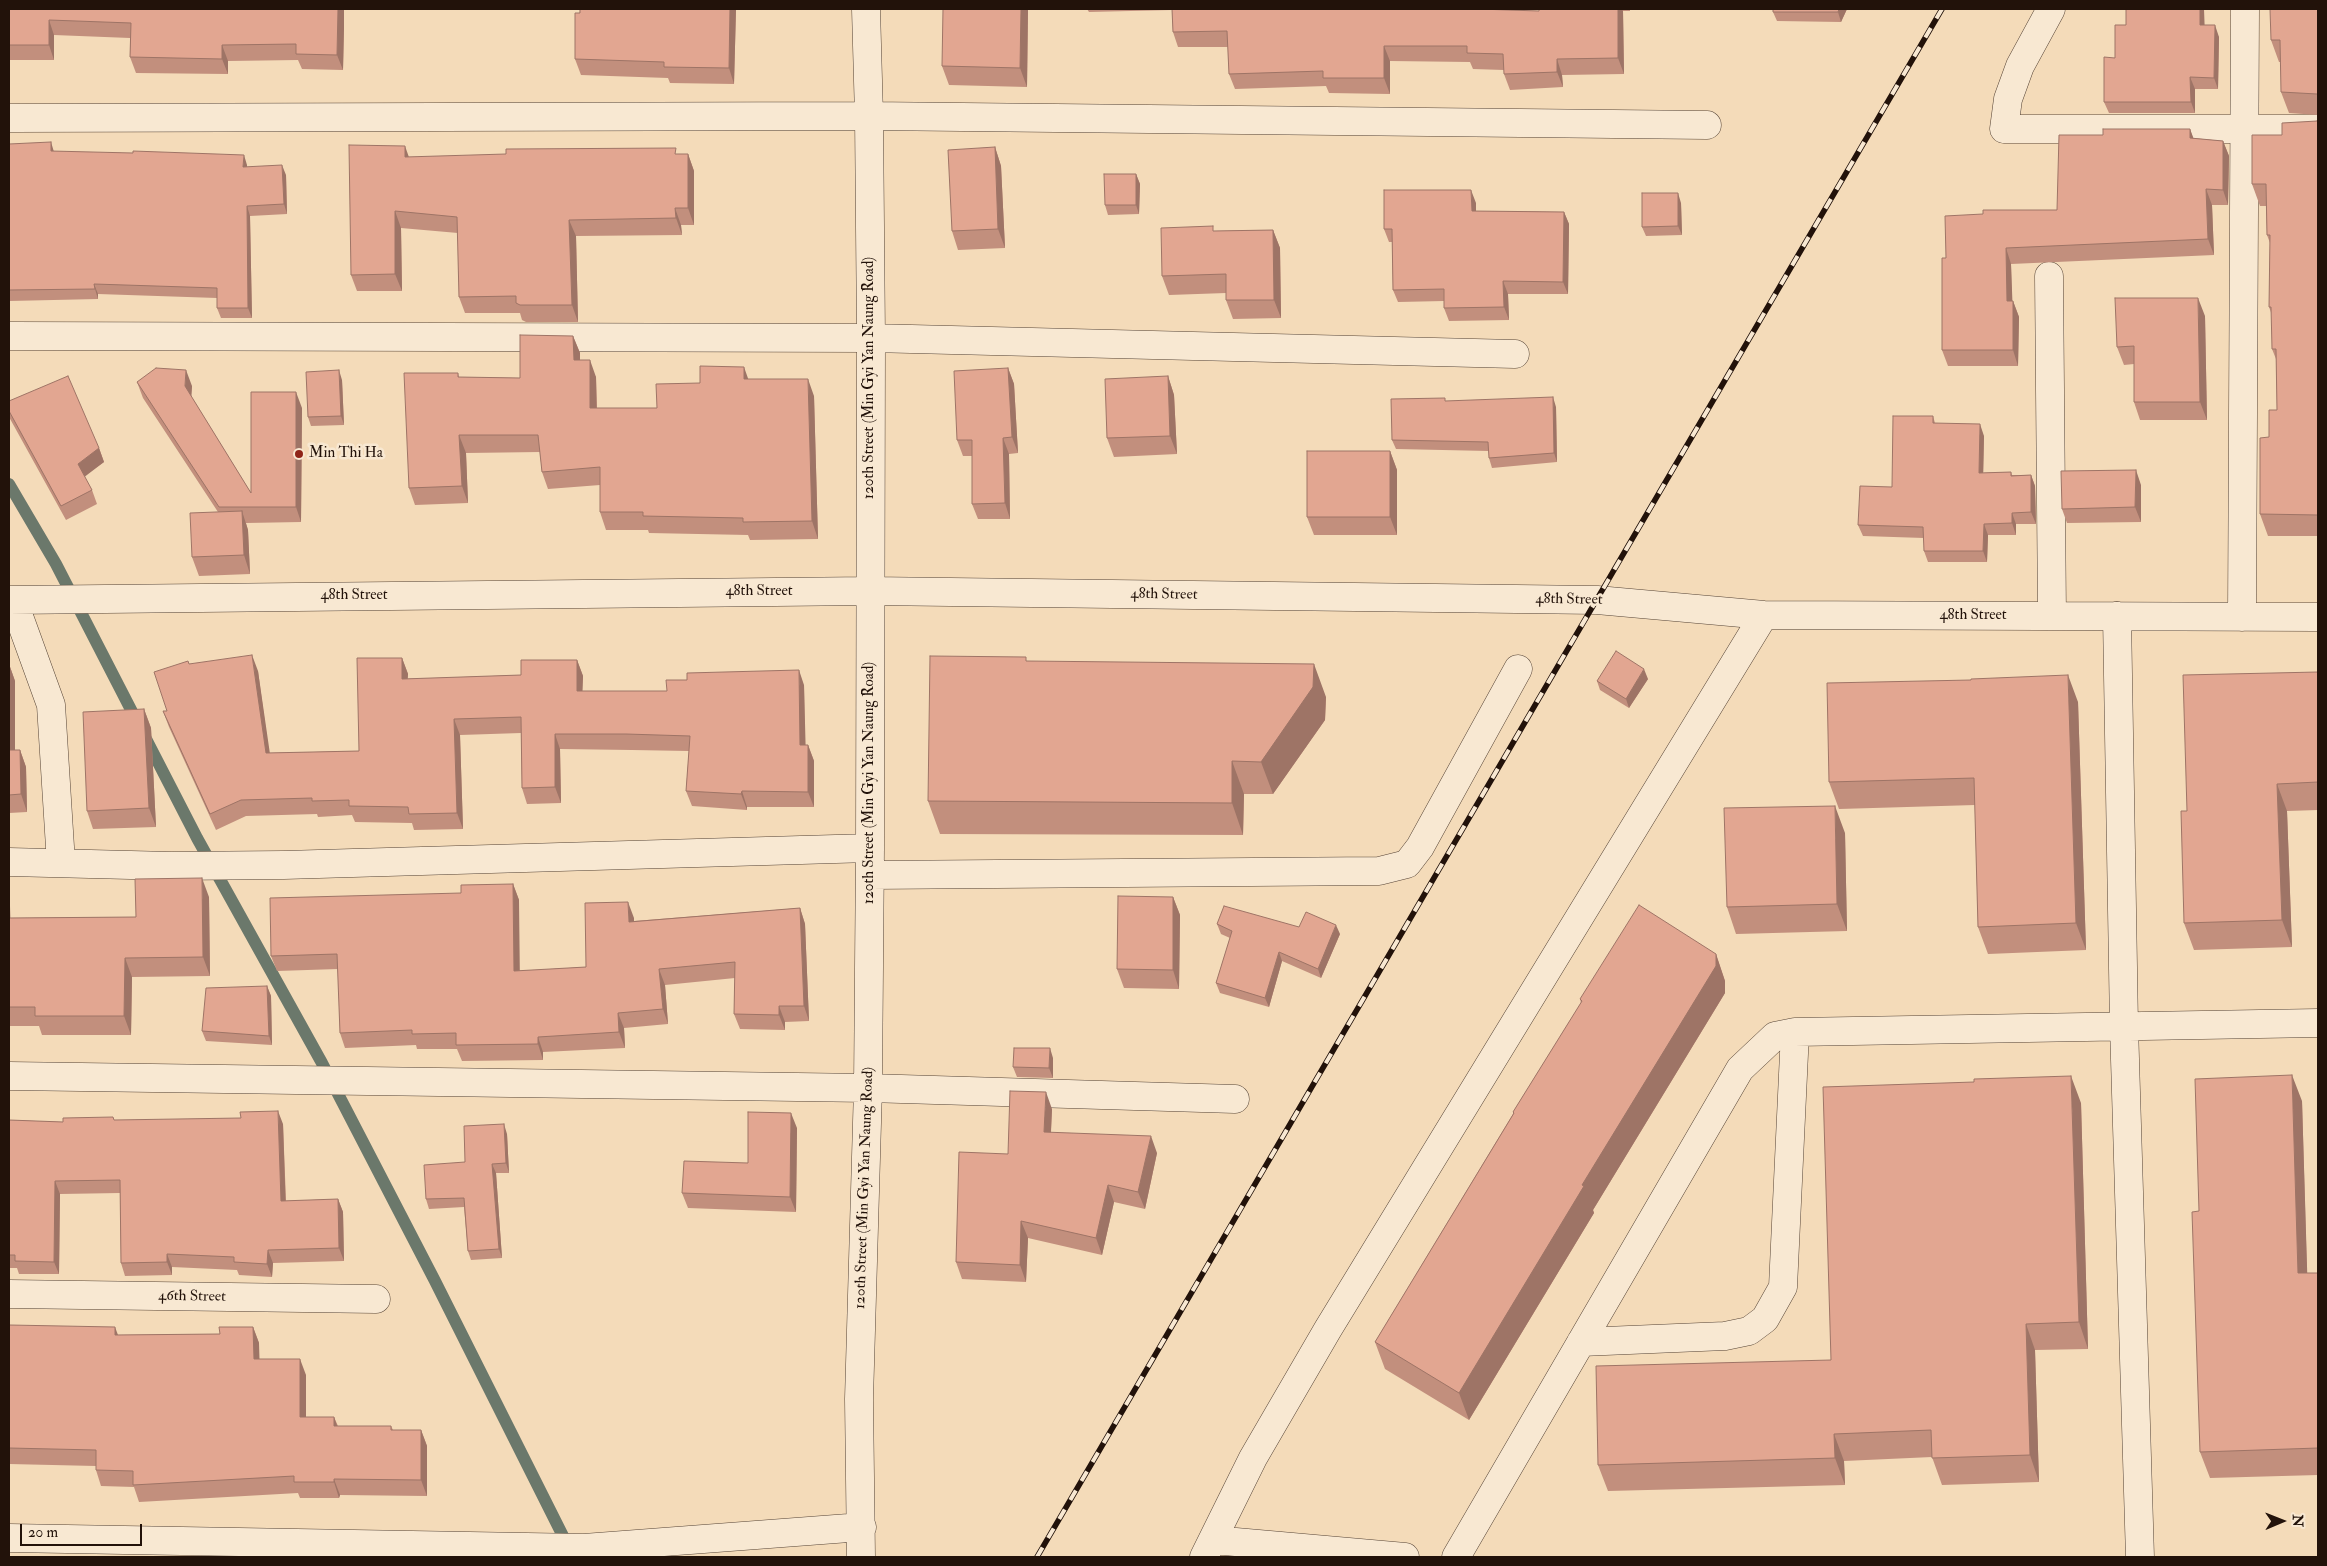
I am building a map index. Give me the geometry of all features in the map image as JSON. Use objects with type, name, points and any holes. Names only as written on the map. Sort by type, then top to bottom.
[{"type":"street","name":"120th Street (Min Gyi Yan Naung Road)","points":[[861,1557],[859,1399],[868,1088],[870,875],[871,338],[866,9]]},
{"type":"street","points":[[2051,9],[2020,66],[2008,99],[2004,129],[2318,129]]},
{"type":"street","points":[[2242,617],[2245,9]]},
{"type":"street","points":[[9,118],[869,116],[1708,125]]},
{"type":"street","points":[[2049,276],[2052,616]]},
{"type":"street","points":[[9,336],[871,338],[1515,354]]},
{"type":"street","name":"48th Street","points":[[11,600],[45,601],[132,597],[870,591],[1597,600],[1764,616],[2318,617]]},
{"type":"street","points":[[11,600],[51,705],[62,863]]},
{"type":"street","points":[[1405,1557],[1208,1549],[1253,1458],[1324,1337],[1764,616]]},
{"type":"street","points":[[2117,616],[2124,1026],[2140,1557]]},
{"type":"street","points":[[870,875],[1379,871],[1407,864],[1420,847],[1518,669]]},
{"type":"street","points":[[9,862],[171,866],[284,865],[870,848]]},
{"type":"street","points":[[1456,1557],[1740,1069],[1775,1036],[1795,1032],[2318,1023]]},
{"type":"street","points":[[1581,1342],[1724,1336],[1750,1331],[1766,1319],[1783,1287],[1795,1032]]},
{"type":"street","points":[[9,1076],[868,1088],[1235,1099]]},
{"type":"street","name":"46th Street","points":[[9,1294],[376,1299]]},
{"type":"street","points":[[9,1538],[584,1548],[862,1526]]},
{"type":"building","points":[[9,9],[338,9],[337,55],[296,54],[296,44],[222,45],[222,59],[130,57],[131,23],[49,20],[49,45],[9,45]]},
{"type":"building","points":[[580,9],[730,9],[729,68],[664,67],[664,62],[575,59],[575,13],[580,13]]},
{"type":"building","points":[[943,9],[1021,9],[1020,68],[942,66]]},
{"type":"building","points":[[1172,9],[1478,9],[1539,11],[1539,9],[1618,9],[1618,58],[1557,59],[1557,72],[1504,74],[1503,54],[1467,53],[1467,46],[1384,46],[1384,78],[1323,78],[1323,71],[1229,74],[1227,31],[1173,32]]},
{"type":"building","points":[[1773,9],[1839,9],[1838,12],[1773,12]]},
{"type":"building","points":[[2126,9],[2200,9],[2200,25],[2215,25],[2214,78],[2190,77],[2191,102],[2104,102],[2104,57],[2115,58],[2115,25],[2126,25]]},
{"type":"building","points":[[2270,9],[2318,9],[2318,94],[2281,92],[2280,40],[2271,40]]},
{"type":"building","points":[[2318,120],[2318,515],[2260,514],[2260,438],[2269,437],[2269,410],[2277,410],[2276,349],[2272,349],[2271,307],[2269,307],[2270,235],[2267,235],[2266,184],[2252,184],[2252,135],[2282,135],[2282,123]]},
{"type":"building","points":[[2103,129],[2190,129],[2190,138],[2223,141],[2223,190],[2206,189],[2208,239],[2006,248],[2007,301],[2013,301],[2013,350],[1942,350],[1942,258],[1946,258],[1945,216],[1983,214],[1983,210],[2057,210],[2059,135],[2103,135]]},
{"type":"building","points":[[51,142],[51,151],[133,153],[133,151],[244,155],[243,167],[282,165],[284,204],[247,206],[248,308],[217,308],[217,288],[94,284],[95,289],[9,290],[9,144]]},
{"type":"building","points":[[349,145],[405,146],[405,157],[506,154],[506,149],[676,148],[675,154],[688,154],[688,208],[675,208],[676,218],[569,220],[572,305],[520,305],[516,303],[516,296],[459,297],[457,217],[395,211],[395,274],[351,275]]},
{"type":"building","points":[[995,147],[998,229],[952,231],[948,150]]},
{"type":"building","points":[[1104,174],[1136,174],[1136,205],[1105,205]]},
{"type":"building","points":[[1384,190],[1471,190],[1472,211],[1564,212],[1563,282],[1503,281],[1504,307],[1444,308],[1444,289],[1393,290],[1392,229],[1384,229]]},
{"type":"building","points":[[1642,193],[1678,193],[1678,226],[1642,227]]},
{"type":"building","points":[[1213,226],[1213,231],[1273,230],[1274,300],[1226,300],[1226,274],[1162,276],[1161,228]]},
{"type":"building","points":[[2115,298],[2198,298],[2200,402],[2134,402],[2134,346],[2117,347]]},
{"type":"building","points":[[520,335],[573,336],[574,360],[590,360],[590,408],[657,408],[656,384],[700,383],[700,366],[744,367],[744,379],[808,379],[812,521],[743,522],[743,518],[643,516],[643,512],[600,512],[600,467],[542,472],[538,435],[459,435],[462,486],[409,488],[404,373],[458,373],[458,377],[520,378]]},
{"type":"building","points":[[156,368],[186,370],[185,386],[251,493],[251,392],[296,392],[296,507],[219,507],[137,382]]},
{"type":"building","points":[[1008,368],[1012,437],[1003,438],[1005,503],[972,504],[972,440],[957,440],[954,371]]},
{"type":"building","points":[[339,370],[341,416],[308,417],[306,372]]},
{"type":"building","points":[[68,376],[99,448],[78,464],[92,490],[61,506],[9,411],[9,401]]},
{"type":"building","points":[[1168,376],[1170,436],[1107,438],[1105,379]]},
{"type":"building","points":[[1553,397],[1554,453],[1489,458],[1488,442],[1392,440],[1391,399],[1445,398],[1445,401]]},
{"type":"building","points":[[1893,416],[1933,416],[1933,423],[1980,424],[1979,473],[2011,472],[2011,476],[2031,475],[2031,512],[2012,513],[2012,523],[1984,524],[1983,551],[1924,551],[1923,527],[1858,525],[1860,486],[1892,487]]},
{"type":"building","points":[[1307,451],[1390,451],[1390,517],[1307,517]]},
{"type":"building","points":[[2136,470],[2135,507],[2062,509],[2061,471]]},
{"type":"building","points":[[242,511],[244,555],[192,557],[190,513]]},
{"type":"building","points":[[1616,651],[1644,669],[1626,699],[1597,681]]},
{"type":"building","points":[[252,655],[266,753],[359,751],[357,658],[402,658],[402,679],[521,675],[521,660],[577,660],[577,691],[667,691],[666,680],[687,680],[687,673],[799,670],[800,745],[808,745],[808,792],[742,791],[741,794],[686,791],[690,736],[626,734],[555,734],[555,787],[522,788],[521,717],[454,719],[457,813],[409,814],[408,807],[349,806],[349,800],[312,801],[312,798],[241,800],[210,814],[163,711],[167,711],[154,672],[188,661],[189,664]]},
{"type":"building","points":[[930,656],[1026,657],[1026,661],[1314,664],[1313,687],[1261,762],[1232,761],[1232,803],[928,801]]},
{"type":"building","points":[[2318,672],[2318,782],[2277,784],[2282,920],[2184,923],[2181,811],[2187,811],[2183,675]]},
{"type":"building","points":[[2068,675],[2076,923],[1978,927],[1974,778],[1829,782],[1827,683],[1971,680]]},
{"type":"building","points":[[144,709],[149,808],[87,811],[83,712]]},
{"type":"building","points":[[9,750],[20,750],[21,794],[9,795]]},
{"type":"building","points":[[1835,806],[1837,904],[1727,907],[1724,808]]},
{"type":"building","points":[[202,878],[203,957],[125,958],[124,1016],[35,1016],[35,1007],[9,1007],[9,918],[136,917],[135,879]]},
{"type":"building","points":[[513,884],[514,971],[586,967],[585,903],[628,902],[629,922],[800,908],[804,1006],[779,1006],[779,1015],[734,1014],[735,962],[659,969],[663,1009],[618,1013],[619,1032],[538,1037],[538,1044],[456,1045],[456,1033],[412,1034],[412,1030],[340,1033],[337,954],[271,956],[270,898],[461,893],[461,885]]},
{"type":"building","points":[[1118,896],[1173,897],[1173,970],[1117,969]]},
{"type":"building","points":[[1639,905],[1716,954],[1716,966],[1582,1185],[1584,1186],[1459,1393],[1375,1342],[1582,1001],[1580,999]]},
{"type":"building","points":[[1224,906],[1299,927],[1306,912],[1336,925],[1318,969],[1279,952],[1265,998],[1216,983],[1232,931],[1217,924]]},
{"type":"building","points":[[267,986],[269,1036],[202,1031],[206,988]]},
{"type":"building","points":[[1014,1048],[1050,1048],[1049,1068],[1013,1067]]},
{"type":"building","points":[[2292,1075],[2298,1273],[2318,1273],[2318,1448],[2200,1452],[2192,1212],[2199,1211],[2195,1079]]},
{"type":"building","points":[[2071,1076],[2079,1322],[2026,1324],[2030,1455],[1932,1458],[1931,1430],[1834,1434],[1835,1458],[1598,1465],[1596,1366],[1831,1360],[1823,1087],[1974,1082],[1974,1079]]},
{"type":"building","points":[[1010,1091],[1046,1092],[1044,1132],[1151,1136],[1138,1192],[1108,1185],[1096,1238],[1021,1221],[1020,1265],[956,1262],[959,1152],[1008,1154]]},
{"type":"building","points":[[278,1111],[281,1201],[338,1199],[339,1248],[268,1250],[267,1264],[234,1262],[234,1257],[167,1254],[167,1262],[121,1263],[120,1180],[55,1181],[54,1262],[15,1261],[15,1255],[9,1255],[9,1120],[63,1122],[63,1118],[113,1117],[114,1120],[241,1118],[240,1112]]},
{"type":"building","points":[[748,1112],[791,1113],[790,1197],[682,1193],[684,1161],[748,1163]]},
{"type":"building","points":[[504,1124],[506,1163],[492,1164],[499,1249],[468,1251],[464,1198],[426,1199],[424,1165],[465,1162],[464,1126]]},
{"type":"building","points":[[9,1325],[115,1327],[115,1335],[220,1334],[219,1327],[253,1327],[254,1359],[300,1359],[300,1417],[334,1417],[334,1426],[391,1426],[391,1430],[421,1430],[421,1480],[334,1479],[334,1482],[294,1482],[294,1476],[133,1485],[133,1471],[96,1470],[96,1450],[9,1448]]},
{"type":"waterway","points":[[9,484],[56,564],[197,838],[322,1063],[435,1281],[569,1548]]},
{"type":"railway","points":[[1037,1557],[1942,9]]},
{"type":"place","name":"Min Thi Ha","points":[[299,454]]}]
